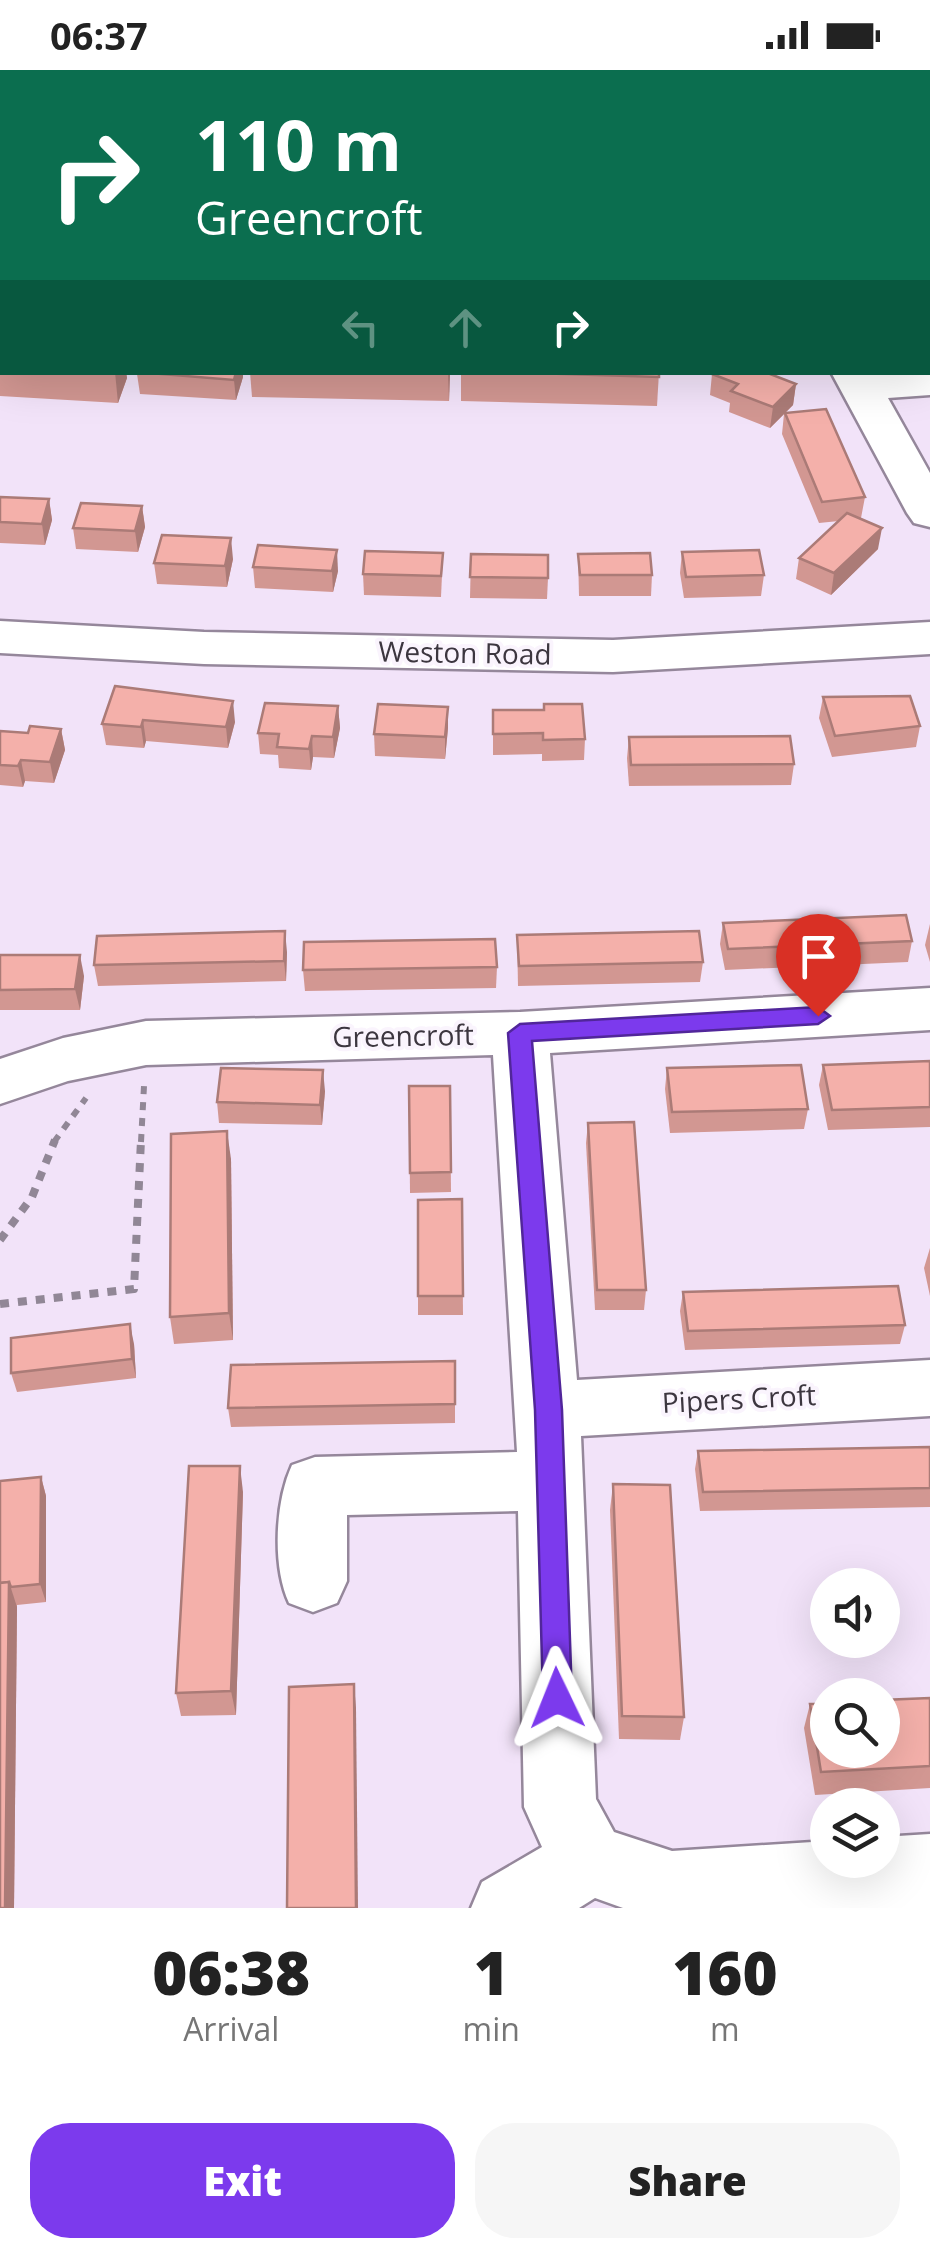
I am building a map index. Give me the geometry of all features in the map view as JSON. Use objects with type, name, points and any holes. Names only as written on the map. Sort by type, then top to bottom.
[{"type":"street","points":[[856,380],[930,382]]},
{"type":"street","points":[[856,380],[930,513]]},
{"type":"street","name":"Weston Road","points":[[0,637],[204,648],[613,656],[930,638]]},
{"type":"street","name":"Greencroft","points":[[0,1082],[63,1060],[146,1043],[520,1033],[930,1009]]},
{"type":"street","points":[[520,1033],[548,1410],[560,1807],[590,1860],[674,1898],[930,1871]]},
{"type":"street","name":"Pipers Croft","points":[[548,1410],[930,1388]]},
{"type":"street","points":[[313,1581],[316,1486],[551,1480]]},
{"type":"street","points":[[508,1908],[590,1860]]},
{"type":"path","points":[[0,1304],[134,1289],[146,1043]]},
{"type":"path","points":[[0,1240],[32,1196],[59,1131],[89,1095]]},
{"type":"building","points":[[173,375],[235,375],[234,380]]},
{"type":"building","points":[[595,375],[659,375],[659,377]]},
{"type":"building","points":[[715,375],[773,375],[796,384],[773,407],[731,391],[738,384]]},
{"type":"building","points":[[826,409],[865,497],[822,502],[785,413]]},
{"type":"building","points":[[0,497],[49,499],[42,524],[0,522]]},
{"type":"building","points":[[81,503],[142,506],[135,531],[73,528]]},
{"type":"building","points":[[847,513],[882,528],[834,573],[799,558]]},
{"type":"building","points":[[162,535],[231,538],[225,566],[154,563]]},
{"type":"building","points":[[258,545],[337,550],[332,571],[253,567]]},
{"type":"building","points":[[759,550],[764,575],[686,577],[682,552]]},
{"type":"building","points":[[365,551],[443,553],[441,576],[363,574]]},
{"type":"building","points":[[650,553],[652,575],[580,575],[578,554]]},
{"type":"building","points":[[471,554],[548,555],[548,578],[470,577]]},
{"type":"building","points":[[115,686],[233,701],[226,727],[143,720],[141,727],[102,724]]},
{"type":"building","points":[[910,696],[920,726],[835,736],[823,697]]},
{"type":"building","points":[[265,703],[338,706],[333,737],[312,736],[309,749],[277,747],[279,734],[258,733]]},
{"type":"building","points":[[378,704],[448,707],[445,737],[374,734]]},
{"type":"building","points":[[544,704],[582,704],[585,739],[543,740],[543,733],[493,734],[493,710],[544,710]]},
{"type":"building","points":[[30,726],[61,729],[50,762],[21,760],[18,766],[0,765],[0,731],[28,733]]},
{"type":"building","points":[[790,736],[794,764],[631,765],[629,737]]},
{"type":"building","points":[[906,915],[912,941],[728,949],[723,923]]},
{"type":"building","points":[[285,931],[284,961],[94,965],[97,936]]},
{"type":"building","points":[[699,931],[703,962],[519,966],[517,935]]},
{"type":"building","points":[[495,939],[497,967],[303,970],[304,942]]},
{"type":"building","points":[[0,955],[80,955],[75,989],[0,990]]},
{"type":"building","points":[[930,1061],[930,1107],[832,1110],[823,1065]]},
{"type":"building","points":[[801,1065],[808,1109],[672,1112],[667,1068]]},
{"type":"building","points":[[221,1068],[323,1070],[320,1105],[217,1102]]},
{"type":"building","points":[[409,1086],[450,1086],[451,1172],[410,1173]]},
{"type":"building","points":[[634,1122],[646,1290],[597,1290],[588,1123]]},
{"type":"building","points":[[227,1131],[229,1313],[170,1317],[171,1134]]},
{"type":"building","points":[[462,1199],[463,1296],[418,1296],[418,1200]]},
{"type":"building","points":[[898,1286],[905,1325],[688,1331],[683,1292]]},
{"type":"building","points":[[130,1324],[132,1359],[11,1373],[11,1338]]},
{"type":"building","points":[[455,1361],[455,1404],[228,1408],[231,1365]]},
{"type":"building","points":[[930,1447],[930,1488],[703,1492],[698,1451]]},
{"type":"building","points":[[189,1466],[240,1466],[231,1691],[176,1693]]},
{"type":"building","points":[[41,1477],[40,1584],[11,1587],[9,1582],[0,1583],[0,1481]]},
{"type":"building","points":[[613,1484],[670,1485],[684,1717],[622,1716]]},
{"type":"building","points":[[9,1582],[5,1908],[0,1908],[0,1583]]},
{"type":"building","points":[[354,1684],[356,1908],[287,1908],[289,1687]]},
{"type":"building","points":[[930,1698],[930,1766],[900,1768],[900,1699]]},
{"type":"building","points":[[820,1768],[894,1768],[821,1772]]},
{"type":"route","points":[[557,1698],[548,1410],[520,1033],[818,1016]]}]
